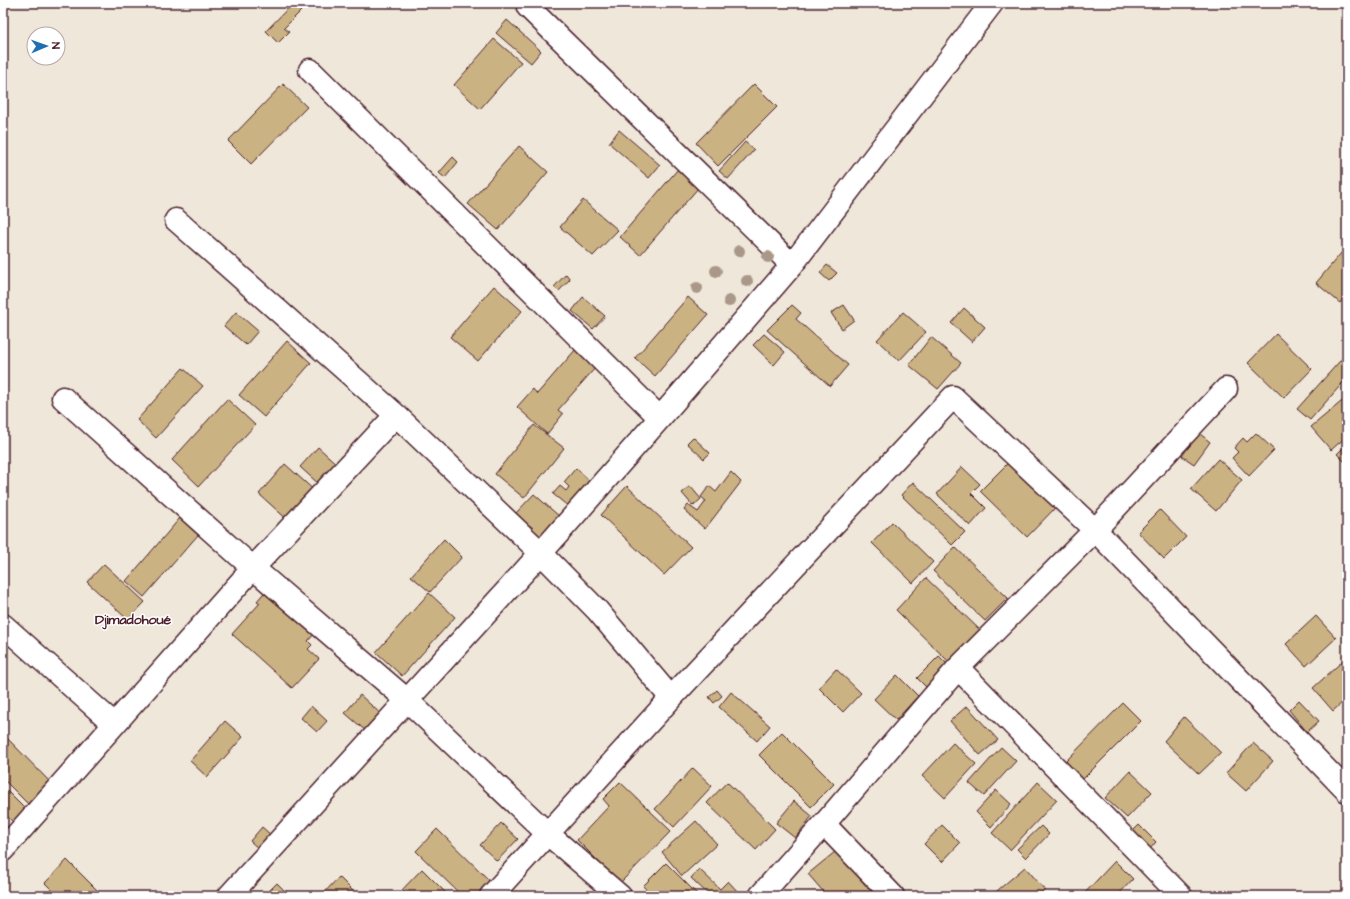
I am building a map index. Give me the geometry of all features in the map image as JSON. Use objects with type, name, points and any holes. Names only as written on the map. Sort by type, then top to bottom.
[{"type":"street","points":[[229,896],[541,554],[792,265],[992,3]]},
{"type":"street","points":[[528,7],[792,265]]},
{"type":"street","points":[[310,70],[660,418]]},
{"type":"street","points":[[176,220],[396,415],[541,554],[597,610],[671,698]]},
{"type":"street","points":[[760,896],[958,668],[1095,530],[1226,389]]},
{"type":"street","points":[[491,896],[671,698],[953,397],[1095,530],[1347,791]]},
{"type":"street","points":[[63,398],[253,568],[407,700],[548,834],[620,896]]},
{"type":"street","points":[[3,850],[253,568],[396,415]]},
{"type":"street","points":[[3,624],[114,724]]},
{"type":"street","points":[[958,668],[1181,896]]},
{"type":"street","points":[[824,824],[894,896]]},
{"type":"building","points":[[293,3],[301,11],[284,28],[289,32],[278,43],[266,31]]},
{"type":"building","points":[[507,20],[541,51],[531,63],[496,33]]},
{"type":"building","points":[[494,39],[521,62],[480,109],[454,85]]},
{"type":"building","points":[[283,84],[307,107],[251,164],[228,141]]},
{"type":"building","points":[[754,84],[777,107],[718,166],[696,143]]},
{"type":"building","points":[[619,130],[660,165],[649,178],[609,143]]},
{"type":"building","points":[[745,142],[754,150],[728,179],[719,171]]},
{"type":"building","points":[[519,146],[548,172],[498,230],[468,204]]},
{"type":"building","points":[[453,157],[458,162],[445,178],[439,173]]},
{"type":"building","points":[[678,169],[699,187],[640,255],[620,237]]},
{"type":"building","points":[[583,200],[618,230],[593,256],[560,227]]},
{"type":"building","points":[[1347,246],[1347,294],[1340,303],[1316,283]]},
{"type":"building","points":[[827,265],[837,273],[829,281],[820,273]]},
{"type":"building","points":[[566,274],[570,279],[559,291],[554,287]]},
{"type":"building","points":[[494,286],[522,311],[478,361],[450,337]]},
{"type":"building","points":[[583,297],[605,316],[593,329],[572,311]]},
{"type":"building","points":[[688,297],[708,315],[655,376],[635,358]]},
{"type":"building","points":[[792,305],[801,313],[796,319],[848,365],[830,386],[767,330]]},
{"type":"building","points":[[844,305],[854,320],[842,329],[831,313]]},
{"type":"building","points":[[964,308],[985,327],[972,342],[951,323]]},
{"type":"building","points":[[236,312],[258,331],[246,345],[224,326]]},
{"type":"building","points":[[903,312],[926,332],[899,361],[877,340]]},
{"type":"building","points":[[764,334],[785,352],[774,365],[753,345]]},
{"type":"building","points":[[1276,334],[1312,369],[1284,398],[1248,363]]},
{"type":"building","points":[[931,337],[961,363],[938,389],[909,365]]},
{"type":"building","points":[[287,341],[311,363],[264,417],[239,395]]},
{"type":"building","points":[[576,349],[596,367],[558,410],[563,414],[547,434],[517,407],[533,389],[537,394]]},
{"type":"building","points":[[1347,353],[1347,378],[1310,420],[1297,409]]},
{"type":"building","points":[[183,368],[203,386],[156,438],[137,420]]},
{"type":"building","points":[[1347,397],[1347,436],[1331,450],[1311,427]]},
{"type":"building","points":[[227,399],[255,425],[199,486],[172,460]]},
{"type":"building","points":[[534,425],[564,448],[524,498],[495,474]]},
{"type":"building","points":[[1199,433],[1210,442],[1194,464],[1182,456]]},
{"type":"building","points":[[1256,433],[1274,450],[1249,476],[1232,458],[1238,452],[1234,448],[1243,438],[1247,442]]},
{"type":"building","points":[[693,437],[710,453],[704,459],[687,443]]},
{"type":"building","points":[[1347,444],[1347,464],[1337,454]]},
{"type":"building","points":[[318,447],[339,466],[321,486],[300,467]]},
{"type":"building","points":[[1218,459],[1242,480],[1216,511],[1191,489]]},
{"type":"building","points":[[1008,463],[1056,507],[1027,537],[980,491]]},
{"type":"building","points":[[285,464],[316,492],[290,522],[259,494]]},
{"type":"building","points":[[962,467],[980,484],[971,493],[986,508],[970,526],[937,494]]},
{"type":"building","points":[[576,468],[590,481],[569,507],[553,494],[560,486],[566,491],[569,487],[564,482]]},
{"type":"building","points":[[731,472],[741,482],[705,529],[684,510],[688,505],[698,512],[706,501],[701,497],[709,486],[716,492]]},
{"type":"building","points":[[913,482],[965,532],[952,545],[901,495]]},
{"type":"building","points":[[627,486],[691,547],[664,575],[601,515]]},
{"type":"building","points":[[690,486],[701,499],[693,506],[682,493]]},
{"type":"building","points":[[534,494],[560,517],[542,539],[531,530],[533,528],[529,525],[527,527],[519,520],[521,518],[516,513]]},
{"type":"building","points":[[1160,510],[1186,537],[1164,559],[1138,532]]},
{"type":"building","points":[[180,518],[198,535],[144,597],[126,581]]},
{"type":"building","points":[[892,522],[933,562],[913,583],[872,543]]},
{"type":"building","points":[[444,539],[462,557],[430,592],[411,576]]},
{"type":"building","points":[[955,547],[1008,598],[985,621],[933,571]]},
{"type":"building","points":[[104,564],[145,602],[128,620],[87,582]]},
{"type":"building","points":[[926,578],[982,632],[951,664],[896,610]]},
{"type":"building","points":[[268,588],[316,632],[308,641],[312,645],[308,649],[319,659],[292,688],[232,634],[260,603],[257,601]]},
{"type":"building","points":[[429,593],[455,617],[402,676],[376,652]]},
{"type":"building","points":[[1316,616],[1336,638],[1306,666],[1286,644]]},
{"type":"building","points":[[939,656],[950,667],[928,689],[917,678]]},
{"type":"building","points":[[1347,657],[1347,698],[1333,711],[1313,688]]},
{"type":"building","points":[[836,669],[861,693],[843,712],[819,688]]},
{"type":"building","points":[[897,675],[918,696],[896,720],[874,699]]},
{"type":"building","points":[[717,690],[722,696],[714,703],[709,697]]},
{"type":"building","points":[[731,692],[770,726],[757,741],[719,707]]},
{"type":"building","points":[[360,695],[382,715],[367,732],[345,713]]},
{"type":"building","points":[[1299,700],[1319,721],[1307,732],[1289,710]]},
{"type":"building","points":[[1123,703],[1141,721],[1082,780],[1065,762]]},
{"type":"building","points":[[311,706],[327,721],[317,732],[301,718]]},
{"type":"building","points":[[967,706],[998,740],[980,755],[950,721]]},
{"type":"building","points":[[1184,717],[1221,753],[1199,774],[1164,741]]},
{"type":"building","points":[[225,721],[243,737],[207,777],[190,761]]},
{"type":"building","points":[[782,732],[834,784],[811,807],[759,755]]},
{"type":"building","points":[[7,738],[53,785],[31,807],[3,779],[3,742]]},
{"type":"building","points":[[953,743],[976,764],[945,798],[922,776]]},
{"type":"building","points":[[1253,743],[1273,761],[1246,791],[1226,773]]},
{"type":"building","points":[[1001,747],[1016,761],[984,796],[969,783]]},
{"type":"building","points":[[693,768],[712,786],[674,827],[655,809]]},
{"type":"building","points":[[1130,771],[1152,792],[1127,818],[1105,798]]},
{"type":"building","points":[[620,782],[671,831],[620,883],[577,840],[609,806],[603,799]]},
{"type":"building","points":[[727,782],[775,829],[756,850],[707,803]]},
{"type":"building","points":[[1038,782],[1057,800],[1010,850],[992,833]]},
{"type":"building","points":[[3,787],[26,810],[14,823],[3,812]]},
{"type":"building","points":[[996,790],[1011,804],[991,827],[976,812]]},
{"type":"building","points":[[794,801],[812,816],[795,838],[776,823]]},
{"type":"building","points":[[696,821],[717,844],[682,876],[662,852]]},
{"type":"building","points":[[501,823],[518,839],[497,861],[480,845]]},
{"type":"building","points":[[942,825],[960,843],[942,862],[924,844]]},
{"type":"building","points":[[1139,825],[1156,842],[1148,851],[1130,834]]},
{"type":"building","points":[[1041,826],[1049,834],[1026,858],[1017,849]]},
{"type":"building","points":[[262,827],[272,836],[260,850],[250,841]]},
{"type":"building","points":[[437,829],[492,883],[479,896],[462,896],[416,851]]},
{"type":"building","points":[[836,851],[875,896],[827,896],[808,874]]},
{"type":"building","points":[[67,860],[103,896],[58,896],[45,883]]},
{"type":"building","points":[[1115,861],[1133,879],[1117,896],[1082,896]]},
{"type":"building","points":[[666,863],[699,896],[652,896],[643,886]]},
{"type":"building","points":[[1025,867],[1045,890],[1038,896],[991,896]]},
{"type":"building","points":[[422,869],[449,896],[409,896],[402,890]]},
{"type":"building","points":[[699,869],[720,889],[728,881],[739,893],[736,896],[710,896],[691,878]]},
{"type":"building","points":[[339,877],[358,896],[321,896]]},
{"type":"building","points":[[277,883],[290,896],[264,896]]},
{"type":"district","name":"Djimadohoué","points":[[133,620]]}]
